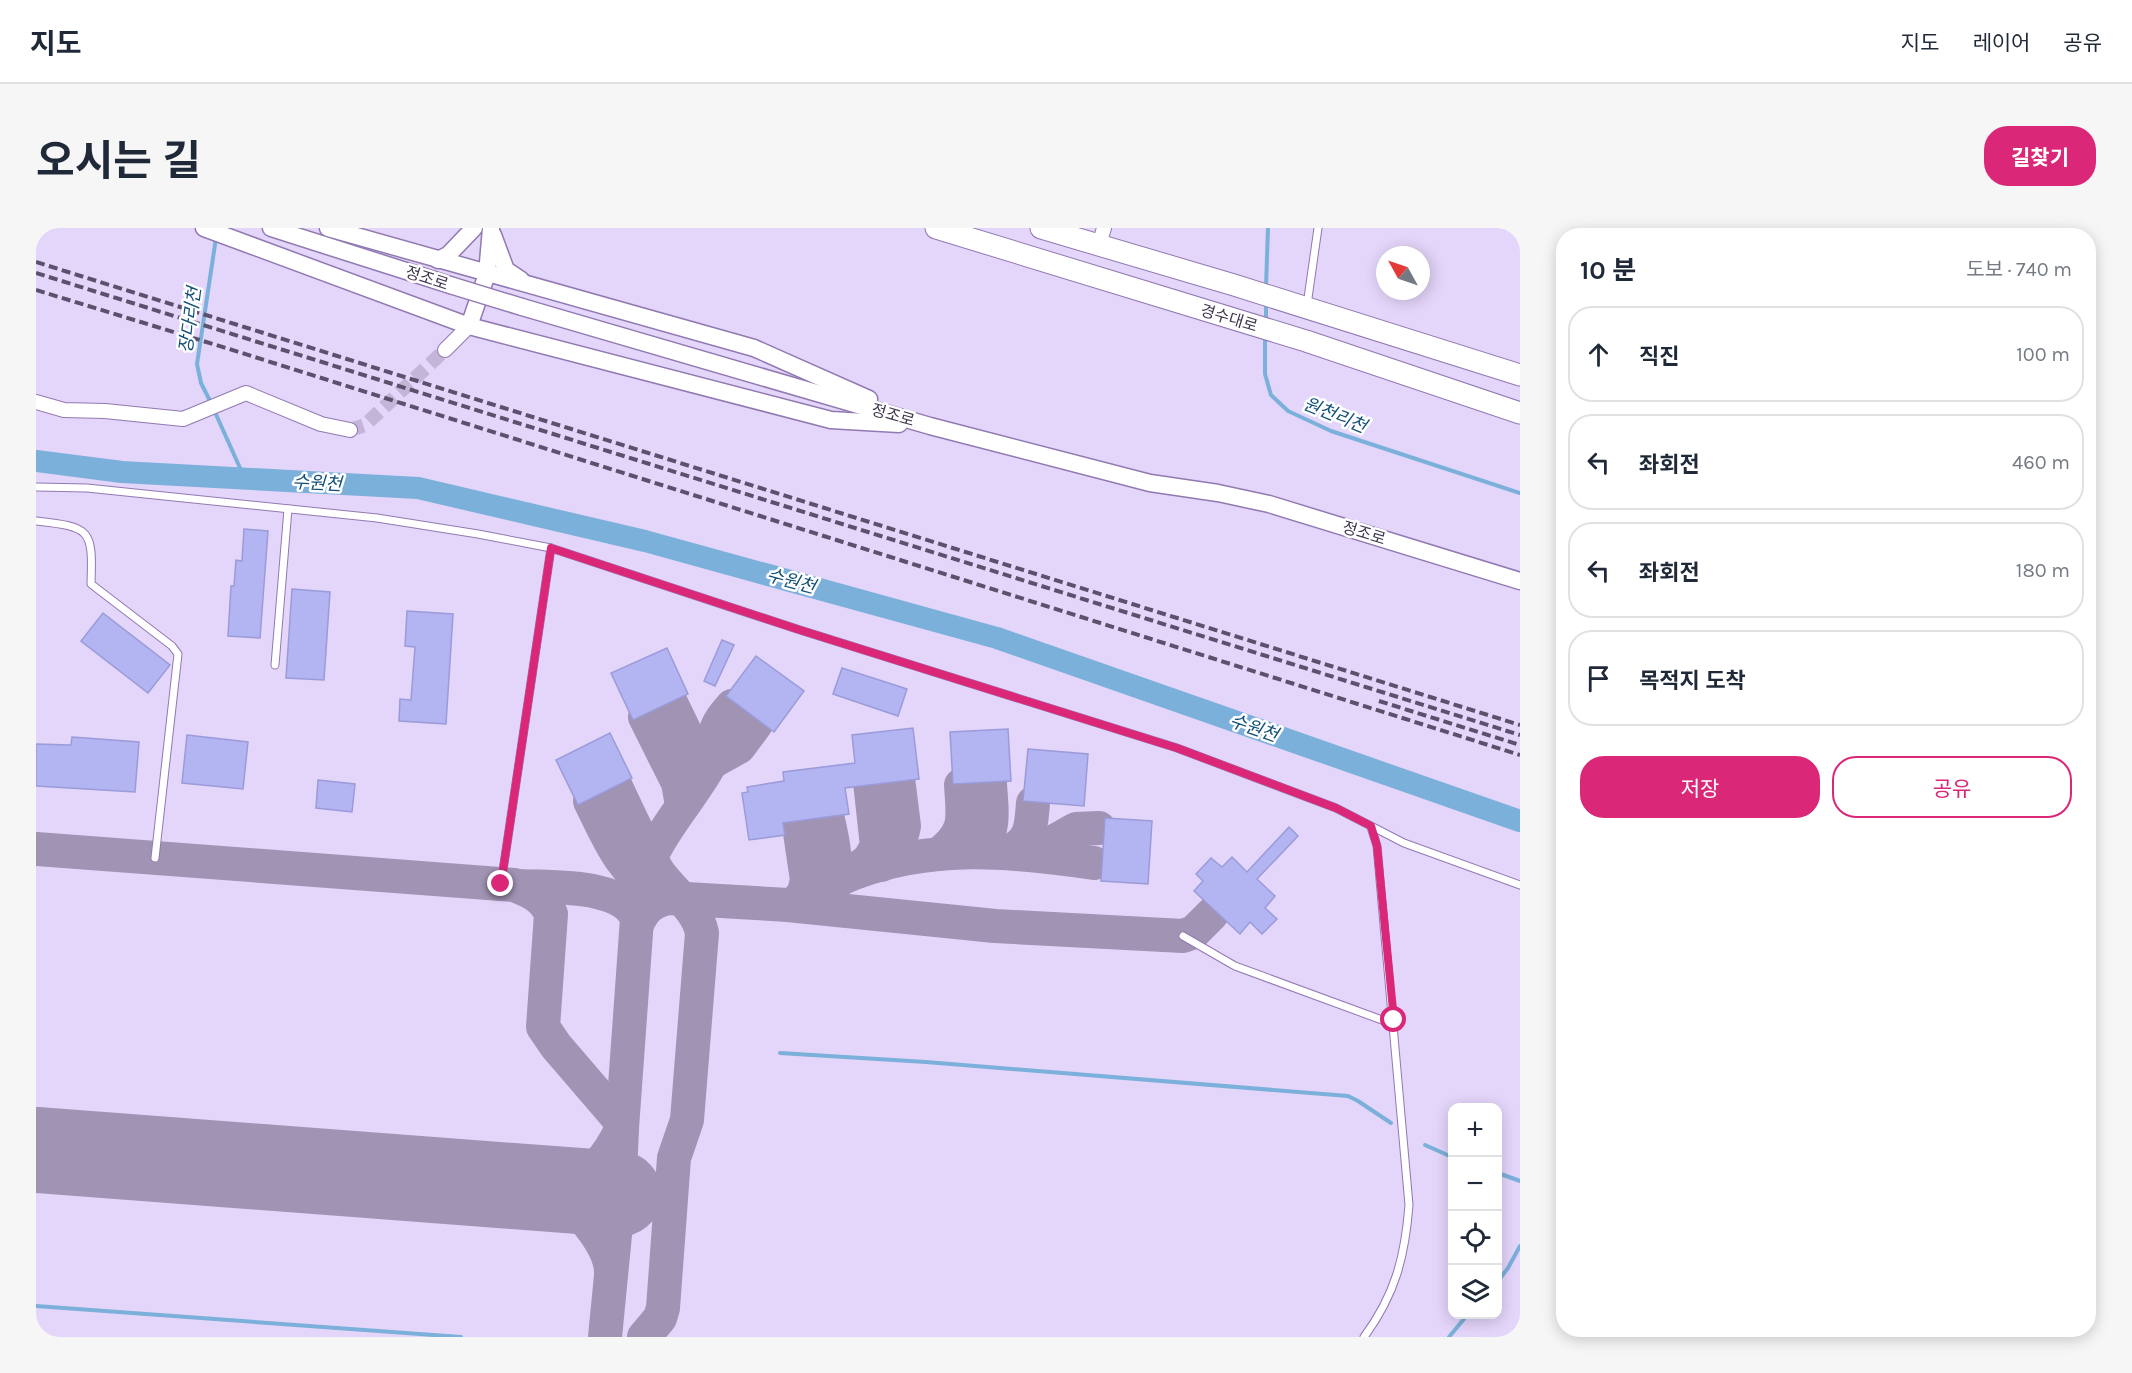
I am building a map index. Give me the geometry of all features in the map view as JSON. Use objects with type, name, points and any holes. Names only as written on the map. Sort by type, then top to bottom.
[{"type":"main road","name":"경수대로","points":[[936,228],[1306,341],[1520,413]]},
{"type":"main road","name":"경수대로","points":[[1041,228],[1102,237],[1234,285],[1519,374]]},
{"type":"street","points":[[204,228],[469,326],[831,420],[930,426]]},
{"type":"street","name":"정조로","points":[[271,228],[522,308],[930,426],[1150,483],[1218,493],[1269,504],[1520,582]]},
{"type":"street","points":[[328,228],[754,348],[930,426]]},
{"type":"street","points":[[438,260],[485,229]]},
{"type":"street","points":[[445,350],[469,326],[487,274],[485,229]]},
{"type":"street","points":[[485,229],[506,270],[529,286]]},
{"type":"street","points":[[36,402],[64,410],[105,411],[183,419],[246,393],[321,423],[350,430]]},
{"type":"lane","points":[[1307,308],[1318,228]]},
{"type":"lane","points":[[36,487],[87,489],[388,520],[551,548],[789,626],[1177,748],[1336,808],[1404,843],[1520,885]]},
{"type":"lane","points":[[274,665],[288,509]]},
{"type":"lane","points":[[36,521],[70,525],[85,533],[92,550],[91,584],[172,646],[178,654],[155,858]]},
{"type":"lane","points":[[501,884],[551,548]]},
{"type":"lane","points":[[1364,1337],[1390,1297],[1401,1266],[1407,1235],[1409,1205],[1377,846],[1371,826]]},
{"type":"lane","points":[[1183,936],[1235,966],[1383,1020],[1394,1020]]},
{"type":"building","points":[[244,529],[268,531],[260,638],[228,636],[231,586],[234,586],[236,560],[242,561]]},
{"type":"building","points":[[292,589],[330,592],[324,680],[286,678]]},
{"type":"building","points":[[407,611],[453,614],[446,724],[399,721],[400,699],[411,700],[415,647],[405,646]]},
{"type":"building","points":[[103,613],[170,665],[148,693],[81,641]]},
{"type":"building","points":[[722,640],[734,645],[715,686],[704,681]]},
{"type":"building","points":[[667,648],[688,694],[633,720],[611,673]]},
{"type":"building","points":[[756,656],[804,691],[774,732],[726,696]]},
{"type":"building","points":[[842,668],[907,689],[898,716],[833,694]]},
{"type":"building","points":[[913,728],[919,779],[845,788],[849,814],[783,823],[785,835],[749,840],[742,793],[748,792],[747,787],[784,781],[783,772],[855,763],[852,735]]},
{"type":"building","points":[[1008,729],[1011,781],[953,784],[950,732]]},
{"type":"building","points":[[610,733],[632,778],[578,805],[556,760]]},
{"type":"building","points":[[187,735],[248,742],[243,789],[182,783]]},
{"type":"building","points":[[72,737],[139,742],[135,792],[36,786],[36,744],[71,745]]},
{"type":"building","points":[[1028,749],[1088,754],[1084,806],[1023,801]]},
{"type":"building","points":[[318,780],[355,784],[352,812],[316,808]]},
{"type":"building","points":[[1105,818],[1152,821],[1148,884],[1101,881]]},
{"type":"building","points":[[1289,827],[1298,836],[1257,879],[1275,896],[1265,908],[1277,919],[1262,934],[1250,922],[1240,934],[1194,891],[1203,881],[1196,874],[1211,858],[1222,867],[1232,857],[1247,872]]},
{"type":"waterway","name":"원천리천","points":[[1266,287],[1268,228]]},
{"type":"waterway","name":"장다리천","points":[[211,403],[201,383],[197,364],[216,238]]},
{"type":"waterway","name":"원천리천","points":[[1266,304],[1266,320]]},
{"type":"waterway","name":"원천리천","points":[[1265,337],[1265,374],[1271,395],[1288,411],[1331,431],[1520,493]]},
{"type":"waterway","name":"장다리천","points":[[214,410],[245,479]]},
{"type":"waterway","name":"수원천","points":[[36,461],[122,472],[418,488],[645,541],[997,638],[1520,821]]},
{"type":"waterway","points":[[780,1053],[926,1062],[1348,1096],[1391,1123]]},
{"type":"waterway","points":[[1425,1145],[1448,1155]]},
{"type":"waterway","points":[[1502,1174],[1520,1181]]},
{"type":"waterway","points":[[1502,1276],[1520,1246]]},
{"type":"waterway","points":[[36,1306],[461,1337]]},
{"type":"waterway","points":[[1449,1337],[1464,1319]]},
{"type":"taxiway","points":[[671,703],[699,761],[700,779]]},
{"type":"taxiway","points":[[644,874],[657,845],[709,766],[716,730],[732,706]]},
{"type":"taxiway","points":[[645,717],[678,783],[682,805]]},
{"type":"taxiway","points":[[710,763],[739,747],[756,724]]},
{"type":"taxiway","points":[[881,865],[896,848],[904,826],[898,779]]},
{"type":"taxiway","points":[[850,874],[869,860],[877,846],[870,782]]},
{"type":"taxiway","points":[[972,852],[981,845],[990,829],[992,821],[990,783]]},
{"type":"taxiway","points":[[939,854],[955,838],[962,823],[961,785]]},
{"type":"taxiway","points":[[616,787],[657,870],[695,915],[702,933],[687,1120],[674,1158],[663,1308],[660,1318],[644,1337]]},
{"type":"taxiway","points":[[590,801],[625,865],[645,885],[658,894]]},
{"type":"taxiway","points":[[1008,852],[1026,838],[1031,826],[1033,803]]},
{"type":"taxiway","points":[[825,888],[835,863],[827,814]]},
{"type":"taxiway","points":[[797,902],[804,892],[807,880],[798,819]]},
{"type":"taxiway","points":[[1027,854],[1076,829],[1099,828]]},
{"type":"taxiway","points":[[36,849],[514,885],[536,895],[545,903],[551,914],[543,1027],[556,1046],[617,1117],[622,1128],[611,1149],[589,1174],[580,1181],[558,1190],[600,1240],[610,1263],[611,1274]]},
{"type":"taxiway","points":[[789,905],[852,874],[882,864],[912,858],[972,852],[1033,855],[1094,863]]},
{"type":"taxiway","points":[[519,886],[567,888],[603,893],[630,907],[637,919],[619,1194],[605,1337]]},
{"type":"taxiway","points":[[637,924],[649,906],[669,898],[788,905],[995,926],[1183,936],[1194,932],[1212,914]]},
{"type":"runway","points":[[36,1150],[619,1194]]},
{"type":"tunnel","points":[[350,430],[365,425],[445,350]]},
{"type":"railway","points":[[36,262],[1520,725]]},
{"type":"railway","points":[[36,273],[1520,735]]},
{"type":"railway","points":[[36,290],[1520,755]]},
{"type":"railway","points":[[1379,701],[1520,745]]},
{"type":"route","points":[[501,884],[526,729],[551,548],[684,593],[1177,748],[1336,808],[1371,826],[1377,846],[1394,1020]]}]
